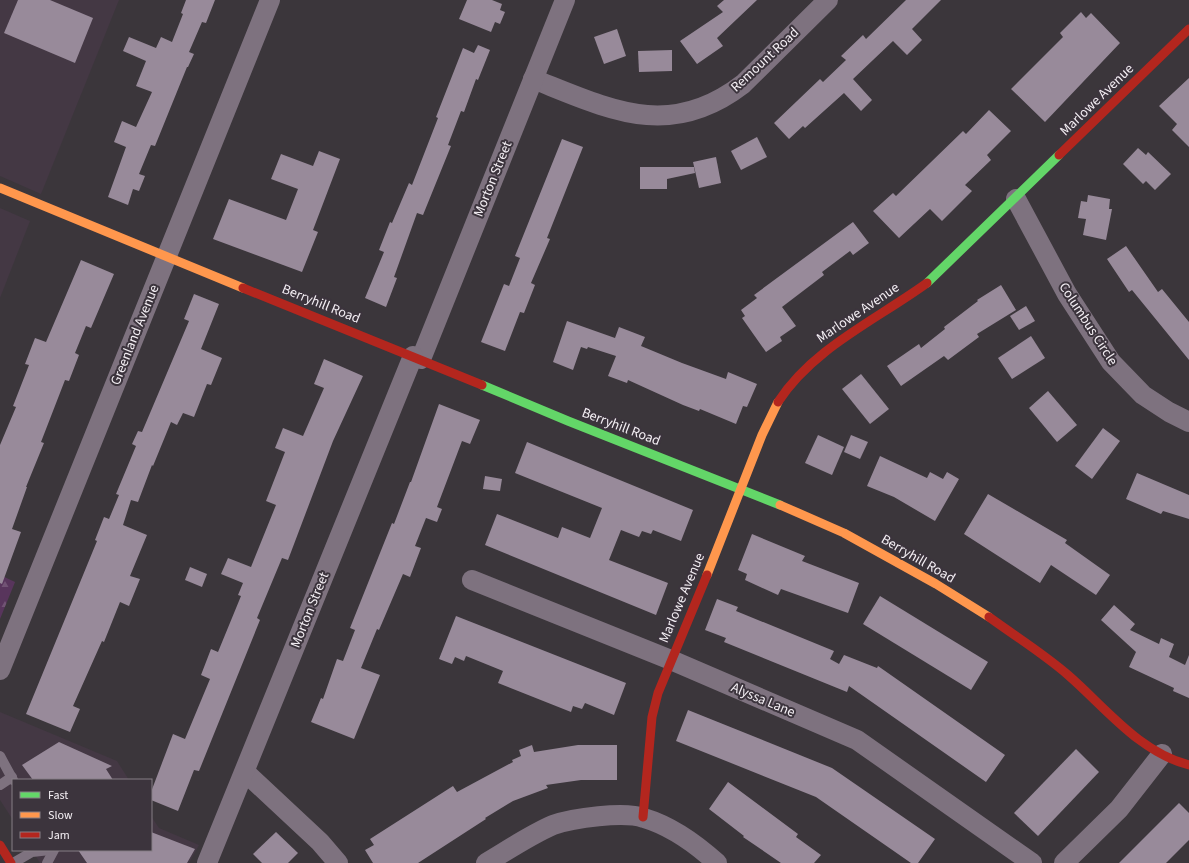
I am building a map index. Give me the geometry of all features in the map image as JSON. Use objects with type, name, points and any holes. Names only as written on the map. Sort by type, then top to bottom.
[{"type":"street","name":"Greenland Avenue","points":[[0,670],[270,0]]},
{"type":"street","name":"Morton Street","points":[[207,863],[565,0]]},
{"type":"street","name":"Remount Road","points":[[533,80],[614,110],[645,116],[672,115],[697,109],[733,92],[743,84],[828,0]]},
{"type":"street","name":"Marlowe Avenue","points":[[643,817],[652,717],[658,693],[742,489],[762,434],[776,405],[795,379],[836,342],[901,302],[932,279],[1189,30]]},
{"type":"street","name":"Berryhill Road","points":[[0,188],[568,421],[742,489],[844,533],[936,584],[988,616],[1067,674],[1134,737],[1162,754],[1189,765]]},
{"type":"street","name":"Columbus Circle","points":[[1016,199],[1070,300],[1111,362],[1143,395],[1169,412],[1189,422]]},
{"type":"street","name":"Alyssa Lane","points":[[472,580],[671,660],[857,740],[1032,863]]},
{"type":"street","points":[[1064,863],[1119,809],[1162,754]]},
{"type":"street","points":[[245,772],[320,842],[338,863]]},
{"type":"street","points":[[492,861],[554,825],[578,818],[606,816],[643,817],[660,824],[694,844],[716,863]]},
{"type":"street","points":[[0,845],[12,863]]},
{"type":"lane","points":[[0,756],[12,778],[0,785]]},
{"type":"lane","points":[[12,863],[32,852],[41,851]]},
{"type":"lane","points":[[47,863],[53,851]]},
{"type":"shaded area","points":[[0,0],[119,0],[41,194],[0,176]]},
{"type":"shaded area","points":[[0,208],[30,221],[0,298]]},
{"type":"shaded area","points":[[0,712],[117,761],[128,779],[12,779],[12,818],[0,800]]},
{"type":"shaded area","points":[[152,818],[159,828],[199,845],[189,863],[40,863],[33,851],[152,851]]},
{"type":"green space","points":[[0,575],[15,582],[0,619]]},
{"type":"building","points":[[18,0],[50,0],[93,18],[75,63],[4,33]]},
{"type":"building","points":[[186,0],[215,0],[206,23],[202,22],[189,52],[194,54],[187,67],[155,146],[151,145],[139,174],[145,176],[139,191],[133,189],[128,205],[108,197],[126,147],[114,142],[122,121],[136,127],[152,92],[136,86],[146,61],[123,51],[129,37],[156,48],[161,37],[172,42],[183,14],[181,13]]},
{"type":"building","points":[[467,0],[492,0],[502,4],[500,10],[505,12],[500,24],[495,22],[491,32],[459,19]]},
{"type":"building","points":[[724,0],[757,0],[717,38],[723,46],[697,64],[680,41],[723,12],[717,6]]},
{"type":"building","points":[[906,0],[941,0],[912,29],[922,40],[907,55],[893,41],[853,79],[872,100],[861,111],[844,93],[805,128],[803,126],[789,139],[774,123],[820,79],[823,82],[846,60],[841,56],[863,35],[866,39]]},
{"type":"building","points":[[1081,12],[1086,18],[1091,13],[1120,43],[1045,122],[1011,89],[1063,37],[1060,33]]},
{"type":"building","points":[[617,29],[626,56],[604,64],[594,37]]},
{"type":"building","points":[[478,45],[490,50],[478,80],[476,79],[464,112],[461,111],[448,145],[451,146],[423,215],[417,213],[394,277],[397,278],[386,307],[365,298],[384,252],[379,250],[390,222],[392,223],[409,183],[412,185],[438,118],[436,117],[463,48],[474,53]]},
{"type":"building","points":[[672,50],[672,71],[639,72],[638,51]]},
{"type":"building","points":[[1189,78],[1189,147],[1172,130],[1177,124],[1159,106]]},
{"type":"building","points":[[989,110],[1011,131],[987,155],[991,160],[965,185],[972,191],[942,221],[930,209],[899,238],[873,211],[893,193],[896,196],[963,131],[966,134]]},
{"type":"building","points":[[757,137],[767,157],[741,170],[731,151]]},
{"type":"building","points":[[562,139],[583,147],[547,238],[550,239],[531,283],[535,285],[524,313],[520,312],[505,351],[481,342],[504,284],[509,286],[520,258],[515,256]]},
{"type":"building","points":[[1138,148],[1146,155],[1148,152],[1171,174],[1155,190],[1146,181],[1143,184],[1123,164]]},
{"type":"building","points":[[319,151],[340,159],[313,230],[318,232],[302,272],[213,239],[229,199],[286,220],[298,189],[271,179],[281,154],[313,166]]},
{"type":"building","points":[[716,157],[721,183],[699,188],[693,162]]},
{"type":"building","points":[[640,167],[694,167],[695,173],[667,179],[667,189],[640,189]]},
{"type":"building","points":[[1088,195],[1110,199],[1109,209],[1112,209],[1106,240],[1083,235],[1086,219],[1078,218],[1081,201],[1087,202]]},
{"type":"building","points":[[853,222],[869,243],[853,255],[850,251],[822,272],[824,275],[782,307],[796,326],[780,337],[782,341],[766,352],[742,318],[745,316],[741,310],[757,298],[754,295]]},
{"type":"building","points":[[1126,246],[1158,292],[1162,289],[1189,322],[1189,360],[1132,290],[1129,292],[1107,259]]},
{"type":"building","points":[[81,260],[114,274],[91,328],[86,326],[75,353],[79,355],[69,381],[65,380],[41,442],[44,443],[26,487],[12,529],[21,532],[2,584],[0,583],[0,445],[16,407],[13,406],[29,365],[25,364],[35,338],[46,342]]},
{"type":"building","points":[[1001,285],[1016,310],[977,334],[979,337],[948,360],[944,356],[901,386],[887,366],[919,344],[921,348],[945,329],[944,327],[978,301],[977,300]]},
{"type":"building","points":[[194,294],[219,304],[201,349],[222,358],[211,385],[207,384],[194,417],[183,413],[177,425],[171,422],[138,502],[131,500],[123,525],[147,535],[130,576],[140,579],[129,606],[120,602],[104,642],[102,641],[73,706],[80,709],[70,732],[26,714],[97,541],[95,540],[104,517],[109,519],[119,495],[116,494],[136,446],[132,444],[138,431],[142,432],[189,321],[184,319]]},
{"type":"building","points":[[1026,306],[1035,321],[1019,330],[1010,316]]},
{"type":"building","points":[[567,321],[615,338],[619,327],[645,337],[641,346],[682,363],[726,379],[728,372],[757,384],[747,407],[743,406],[736,424],[700,409],[699,411],[683,405],[628,380],[627,383],[608,376],[616,356],[588,347],[587,349],[581,347],[573,370],[553,362]]},
{"type":"building","points":[[1031,336],[1045,358],[1012,379],[998,358]]},
{"type":"building","points":[[324,359],[363,376],[333,441],[288,560],[282,558],[257,618],[260,620],[199,771],[194,770],[178,811],[152,800],[152,789],[173,734],[185,739],[210,679],[201,675],[211,649],[218,652],[241,596],[238,595],[243,583],[221,574],[228,558],[251,567],[276,505],[266,501],[285,452],[275,448],[283,428],[303,436],[324,388],[314,384]]},
{"type":"building","points":[[861,374],[889,409],[870,424],[842,389]]},
{"type":"building","points":[[1048,391],[1077,425],[1057,442],[1029,408]]},
{"type":"building","points":[[439,404],[480,420],[470,444],[462,441],[437,507],[442,509],[437,522],[426,518],[415,546],[421,548],[410,577],[403,574],[379,630],[377,629],[361,668],[380,675],[354,739],[311,722],[321,698],[323,699],[337,659],[343,661],[355,630],[350,628],[392,523],[394,524],[411,482]]},
{"type":"building","points":[[1103,428],[1120,441],[1092,479],[1075,466]]},
{"type":"building","points":[[818,435],[844,447],[832,475],[805,463]]},
{"type":"building","points":[[851,435],[868,442],[860,459],[844,452]]},
{"type":"building","points":[[527,442],[693,510],[681,541],[653,530],[651,534],[642,531],[639,537],[621,530],[609,560],[668,583],[656,615],[485,545],[497,514],[558,538],[562,527],[590,538],[602,508],[515,473]]},
{"type":"building","points":[[880,456],[927,478],[930,472],[943,479],[947,472],[959,479],[935,521],[894,497],[867,486]]},
{"type":"building","points":[[1137,473],[1189,495],[1189,519],[1163,511],[1161,514],[1126,499]]},
{"type":"building","points":[[485,476],[502,479],[500,491],[483,489]]},
{"type":"building","points":[[988,494],[1067,540],[1065,543],[1110,575],[1096,595],[1051,565],[1040,583],[964,534]]},
{"type":"building","points":[[752,534],[805,556],[802,561],[859,583],[848,613],[781,589],[778,595],[745,580],[747,574],[738,570]]},
{"type":"building","points":[[190,567],[207,574],[202,587],[185,580]]},
{"type":"building","points":[[880,596],[988,662],[971,690],[863,624]]},
{"type":"building","points":[[717,599],[738,607],[736,611],[834,651],[830,659],[839,664],[844,655],[877,668],[878,666],[1005,755],[986,782],[849,686],[847,692],[724,642],[726,638],[705,630]]},
{"type":"building","points":[[1114,605],[1135,624],[1130,630],[1159,644],[1161,638],[1174,644],[1169,657],[1185,665],[1189,655],[1189,698],[1173,691],[1174,688],[1129,667],[1136,652],[1101,620]]},
{"type":"building","points":[[456,616],[626,683],[614,715],[585,703],[582,709],[573,706],[571,712],[498,683],[503,671],[466,656],[464,661],[455,657],[452,664],[439,659]]},
{"type":"building","points":[[688,710],[832,768],[935,839],[918,863],[911,863],[816,797],[676,741]]},
{"type":"building","points":[[59,742],[112,766],[106,769],[112,779],[32,779],[22,765]]},
{"type":"building","points":[[532,745],[534,752],[578,745],[617,745],[617,780],[581,780],[546,785],[548,788],[513,801],[418,863],[373,863],[365,850],[374,845],[370,839],[453,786],[457,792],[513,762],[512,760],[521,756],[519,750]]},
{"type":"building","points":[[1076,749],[1099,772],[1038,836],[1014,813]]},
{"type":"building","points":[[728,782],[798,834],[796,837],[821,855],[814,863],[781,863],[743,837],[744,836],[709,809]]},
{"type":"building","points":[[1179,803],[1189,813],[1189,840],[1166,863],[1119,863]]},
{"type":"building","points":[[152,832],[195,849],[187,863],[87,863],[79,851],[152,851]]},
{"type":"building","points":[[276,832],[298,853],[288,863],[262,863],[253,854]]},
{"type":"traffic: fast","points":[[927,283],[1059,155]]},
{"type":"traffic: fast","points":[[482,385],[568,421],[780,505]]},
{"type":"traffic: slow","points":[[0,188],[243,288]]},
{"type":"traffic: slow","points":[[707,575],[762,435],[778,402]]},
{"type":"traffic: slow","points":[[780,505],[844,533],[936,584],[989,617]]},
{"type":"traffic: jam","points":[[1059,155],[1189,29]]},
{"type":"traffic: jam","points":[[778,402],[792,383],[827,350],[927,283]]},
{"type":"traffic: jam","points":[[243,288],[482,385]]},
{"type":"traffic: jam","points":[[643,817],[652,717],[658,693],[707,575]]},
{"type":"traffic: jam","points":[[989,617],[1059,667],[1124,728],[1139,740],[1171,759],[1189,765]]},
{"type":"traffic: jam","points":[[0,845],[11,863]]}]
